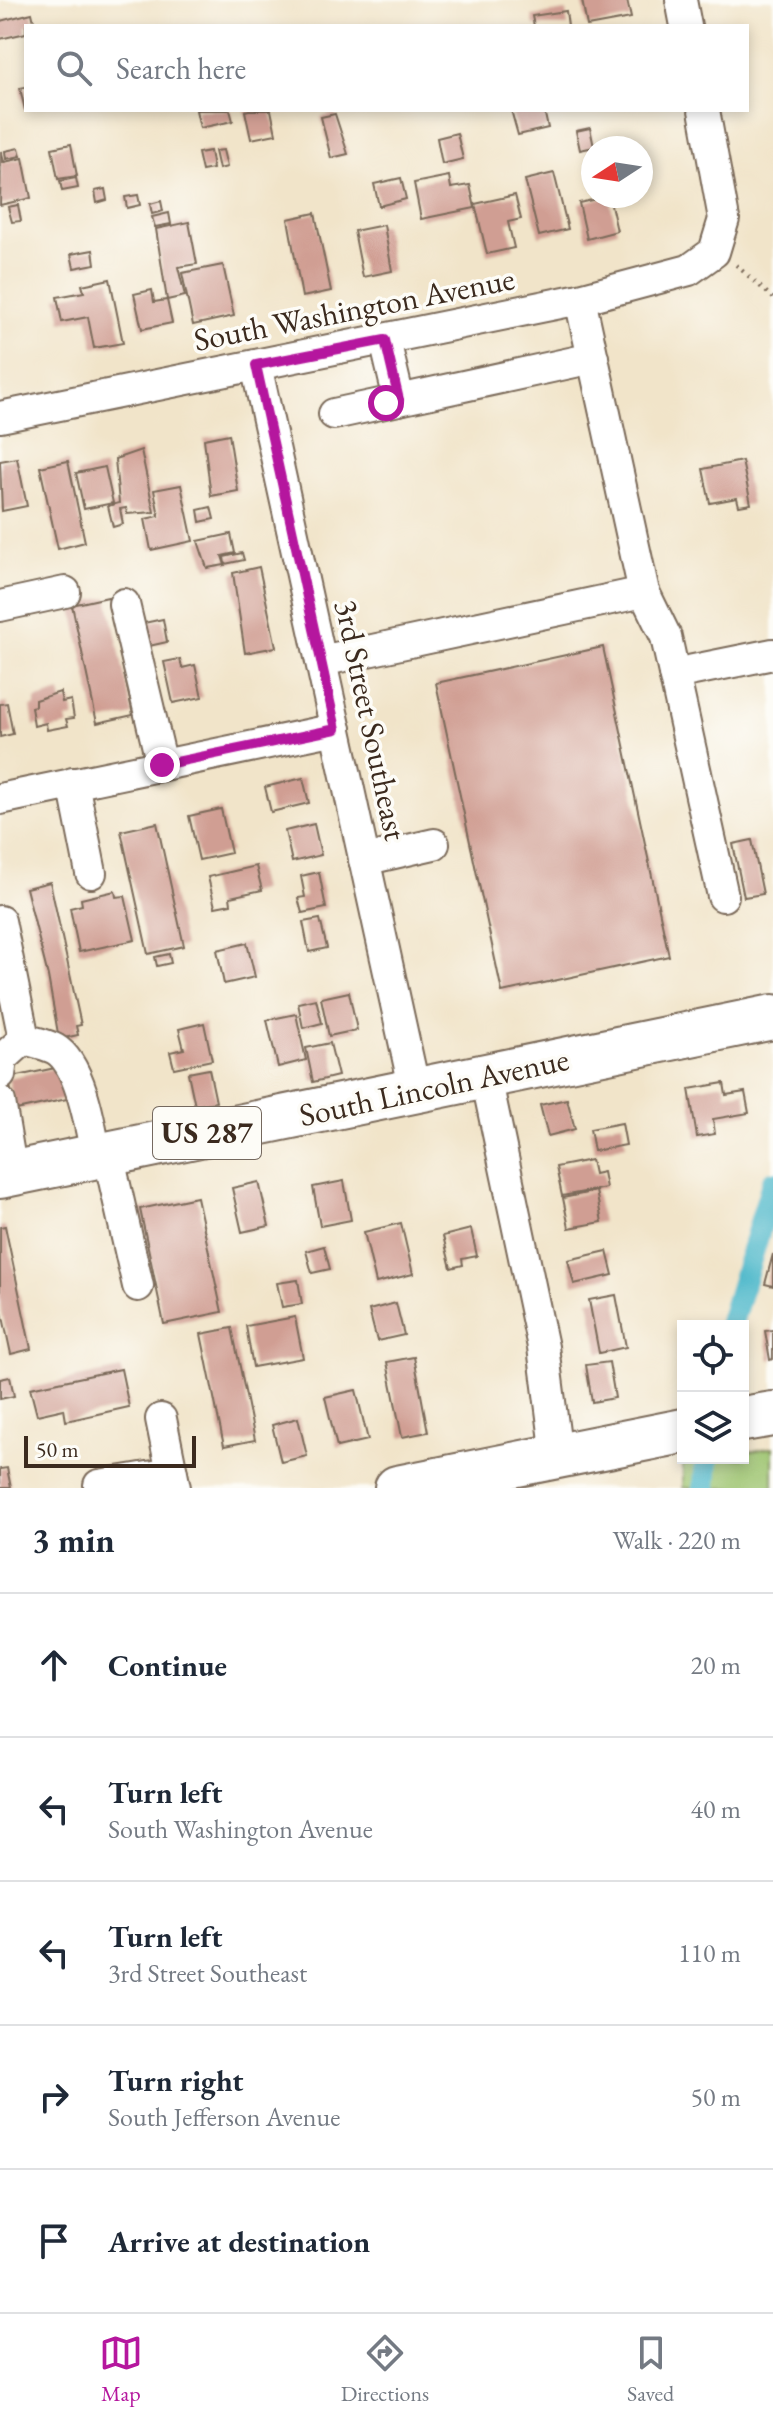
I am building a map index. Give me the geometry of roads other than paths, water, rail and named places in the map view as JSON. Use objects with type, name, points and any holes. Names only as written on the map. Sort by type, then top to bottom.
[{"type":"highway","name":"South Lincoln Avenue","points":[[6,1175],[773,1017]]},
{"type":"highway","points":[[749,1418],[773,1414]]},
{"type":"highway","points":[[397,1488],[677,1432]]},
{"type":"street","points":[[681,0],[686,24]]},
{"type":"street","name":"South Washington Avenue","points":[[0,417],[580,299],[689,270],[714,252],[723,228],[723,208],[704,112]]},
{"type":"street","points":[[580,299],[644,592],[666,637],[723,896]]},
{"type":"street","points":[[385,340],[399,400]]},
{"type":"street","points":[[334,414],[593,358]]},
{"type":"street","name":"3rd Street Southeast","points":[[256,365],[415,1091]]},
{"type":"street","points":[[0,606],[65,592]]},
{"type":"street","points":[[321,661],[644,592]]},
{"type":"street","points":[[124,604],[162,765]]},
{"type":"street","points":[[674,674],[773,654]]},
{"type":"street","points":[[0,799],[336,729]]},
{"type":"street","points":[[73,783],[91,873]]},
{"type":"street","points":[[364,860],[434,844]]},
{"type":"street","points":[[0,921],[24,1039]]},
{"type":"street","points":[[0,1075],[2,1059],[24,1039]]},
{"type":"street","points":[[24,1039],[57,1050],[86,1105],[138,1286]]},
{"type":"street","points":[[486,1077],[543,1347],[557,1456]]},
{"type":"street","points":[[0,1102],[6,1175]]},
{"type":"street","points":[[99,1485],[174,1480],[161,1419]]},
{"type":"waterway","points":[[732,1320],[773,1183]]},
{"type":"waterway","points":[[705,1488],[707,1464]]}]
